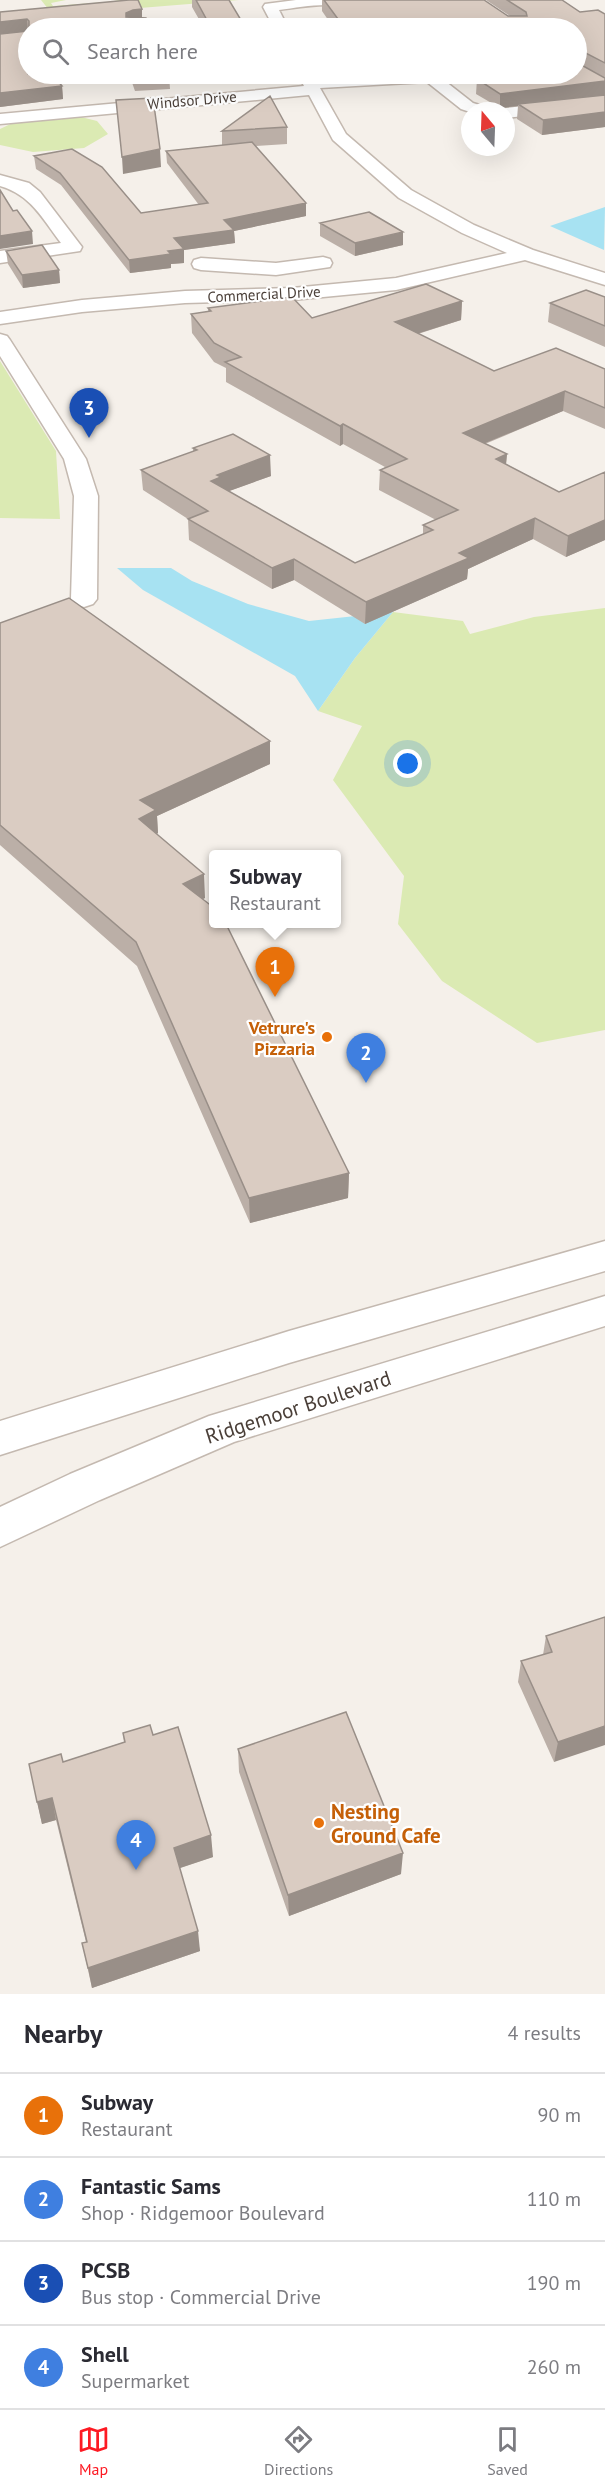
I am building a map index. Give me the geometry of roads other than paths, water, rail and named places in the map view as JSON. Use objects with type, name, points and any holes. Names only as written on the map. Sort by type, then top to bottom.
[{"type":"street","points":[[276,18],[270,7],[324,1],[375,3],[431,0]]},
{"type":"street","points":[[375,3],[386,18]]},
{"type":"street","points":[[197,84],[203,98]]},
{"type":"street","name":"Windsor Drive","points":[[5,118],[203,98],[296,84]]},
{"type":"street","points":[[310,84],[339,137],[405,194],[468,229],[526,254],[605,279]]},
{"type":"street","points":[[441,84],[462,102]]},
{"type":"street","points":[[0,101],[5,118]]},
{"type":"street","points":[[515,112],[605,102]]},
{"type":"street","points":[[0,180],[23,187],[34,196],[73,247],[0,257]]},
{"type":"street","name":"Commercial Drive","points":[[0,318],[93,305],[185,297],[251,295],[396,284],[526,254]]},
{"type":"street","points":[[201,264],[247,268],[296,268],[323,263]]},
{"type":"street","points":[[247,268],[251,295]]},
{"type":"street","points":[[0,340],[75,459],[86,496],[84,599]]},
{"type":"street","points":[[0,1438],[289,1347],[605,1256]]},
{"type":"street","name":"Ridgemoor Boulevard","points":[[0,1528],[116,1473],[224,1428],[605,1311]]},
{"type":"water","points":[[605,207],[604,250],[550,226]]},
{"type":"water","points":[[117,568],[171,568],[192,581],[248,604],[309,621],[393,612],[355,658],[318,711],[295,676],[143,590]]},
{"type":"place","name":"PCSB","points":[[89,438]]},
{"type":"place","name":"Subway","points":[[275,997]]},
{"type":"place","name":"Vetrure's Pizzaria","points":[[327,1037]]},
{"type":"place","name":"Fantastic Sams","points":[[366,1083]]},
{"type":"place","name":"Nesting Ground Cafe","points":[[319,1823]]},
{"type":"place","name":"Shell","points":[[136,1870]]}]
